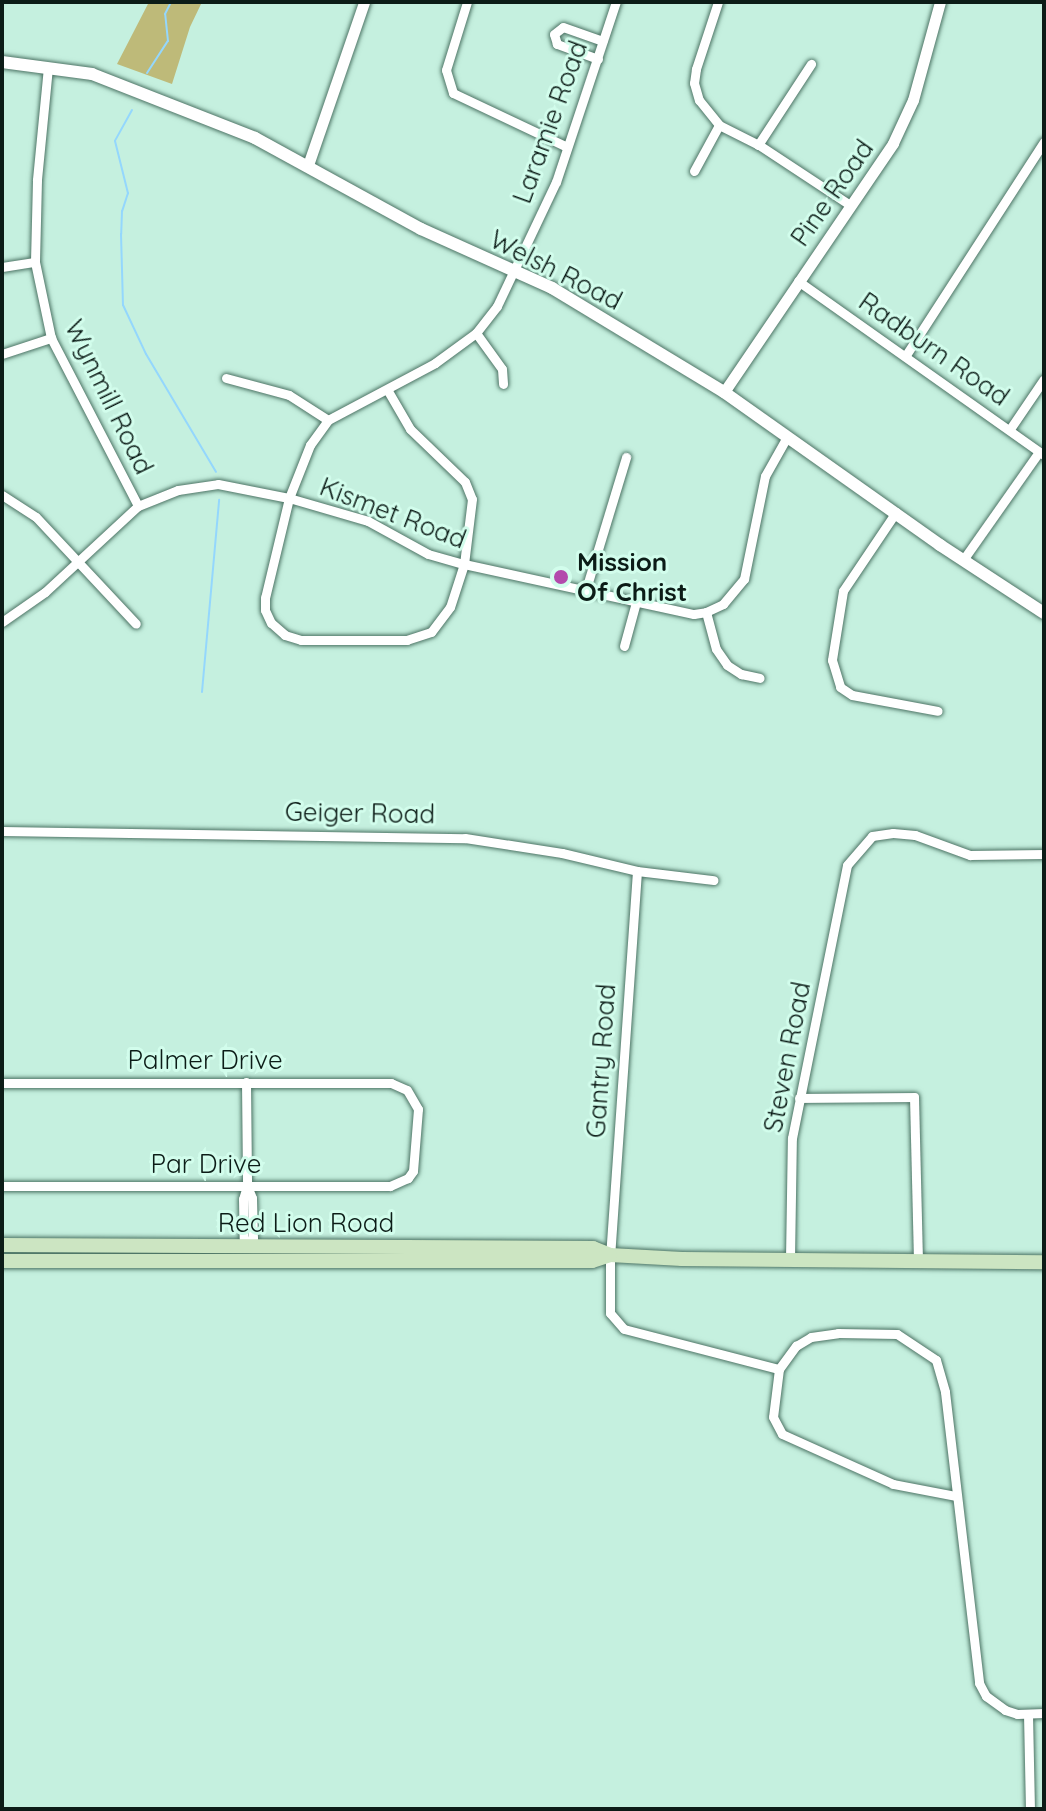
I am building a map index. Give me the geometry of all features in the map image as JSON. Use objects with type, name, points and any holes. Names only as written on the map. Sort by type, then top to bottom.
[{"type":"main road","name":"Welsh Road","points":[[2,62],[92,74],[255,138],[421,229],[572,299],[724,392],[963,560],[1044,613]]},
{"type":"main road","name":"Red Lion Road","points":[[2,1245],[248,1255]]},
{"type":"main road","name":"Red Lion Road","points":[[2,1261],[593,1248],[610,1255],[1044,1260]]},
{"type":"street","points":[[308,165],[314,156],[364,2]]},
{"type":"street","points":[[467,2],[447,67],[449,84],[456,95],[567,147]]},
{"type":"street","name":"Laramie Road","points":[[464,564],[450,607],[441,622],[431,632],[407,640],[301,640],[285,635],[271,623],[265,610],[265,598],[289,498],[302,459],[328,420],[354,404],[388,391],[476,333],[497,306],[556,182],[616,2]]},
{"type":"street","points":[[718,2],[696,69],[696,92],[719,125],[758,145],[850,205]]},
{"type":"street","name":"Pine Road","points":[[724,392],[908,115],[940,2]]},
{"type":"street","points":[[598,59],[559,45],[554,34],[563,27],[603,41]]},
{"type":"street","points":[[758,145],[811,64]]},
{"type":"street","name":"Wynmill Road","points":[[48,67],[37,180],[35,262],[51,338],[138,506]]},
{"type":"street","points":[[694,171],[719,125]]},
{"type":"street","points":[[906,355],[1044,142]]},
{"type":"street","points":[[2,267],[35,262]]},
{"type":"street","name":"Radburn Road","points":[[798,281],[1042,454]]},
{"type":"street","points":[[476,333],[502,369],[503,384]]},
{"type":"street","points":[[2,354],[51,338]]},
{"type":"street","points":[[226,378],[289,395],[328,420]]},
{"type":"street","points":[[1010,429],[1044,379]]},
{"type":"street","points":[[388,391],[410,429],[465,482],[473,512],[464,564]]},
{"type":"street","points":[[760,678],[741,674],[727,665],[716,649],[706,612],[723,604],[744,579],[765,476],[787,437]]},
{"type":"street","points":[[963,560],[1042,454]]},
{"type":"street","points":[[586,589],[626,457]]},
{"type":"street","name":"Kismet Road","points":[[2,622],[78,562],[138,506],[178,490],[218,484],[289,498],[368,521],[428,554],[464,564],[694,614],[706,612]]},
{"type":"street","points":[[2,495],[36,517],[136,624]]},
{"type":"street","points":[[896,512],[843,591],[832,660],[840,687],[852,695],[938,711]]},
{"type":"street","points":[[624,646],[636,602]]},
{"type":"street","name":"Geiger Road","points":[[2,831],[465,838],[562,853],[637,871],[713,880]]},
{"type":"street","name":"Steven Road","points":[[790,1259],[792,1138],[847,865],[872,836],[893,833],[915,835],[970,855],[1044,854]]},
{"type":"street","name":"Gantry Road","points":[[637,871],[610,1255],[610,1313],[624,1329],[779,1369]]},
{"type":"street","points":[[246,1082],[247,1186],[243,1225],[248,1255]]},
{"type":"street","name":"Palmer Drive","points":[[2,1083],[391,1083],[407,1090],[418,1109],[416,1164],[408,1178]]},
{"type":"street","points":[[799,1098],[914,1097],[918,1260]]},
{"type":"street","name":"Par Drive","points":[[2,1186],[390,1186],[408,1178]]},
{"type":"street","points":[[956,1496],[893,1484],[782,1434],[773,1417],[779,1369],[796,1346],[811,1337],[838,1333],[897,1334],[936,1360],[945,1392],[979,1683],[994,1704],[1017,1714],[1044,1713]]},
{"type":"street","points":[[1028,1714],[1030,1807]]},
{"type":"shaded area","points":[[149,2],[202,2],[190,27],[172,84],[117,64]]},
{"type":"waterway","points":[[147,73],[168,41],[165,14],[171,2]]},
{"type":"waterway","points":[[132,110],[115,141],[128,193],[122,211],[123,305],[146,354],[216,472]]},
{"type":"waterway","points":[[202,692],[219,500]]},
{"type":"place","name":"Mission Of Christ","points":[[561,577]]}]
